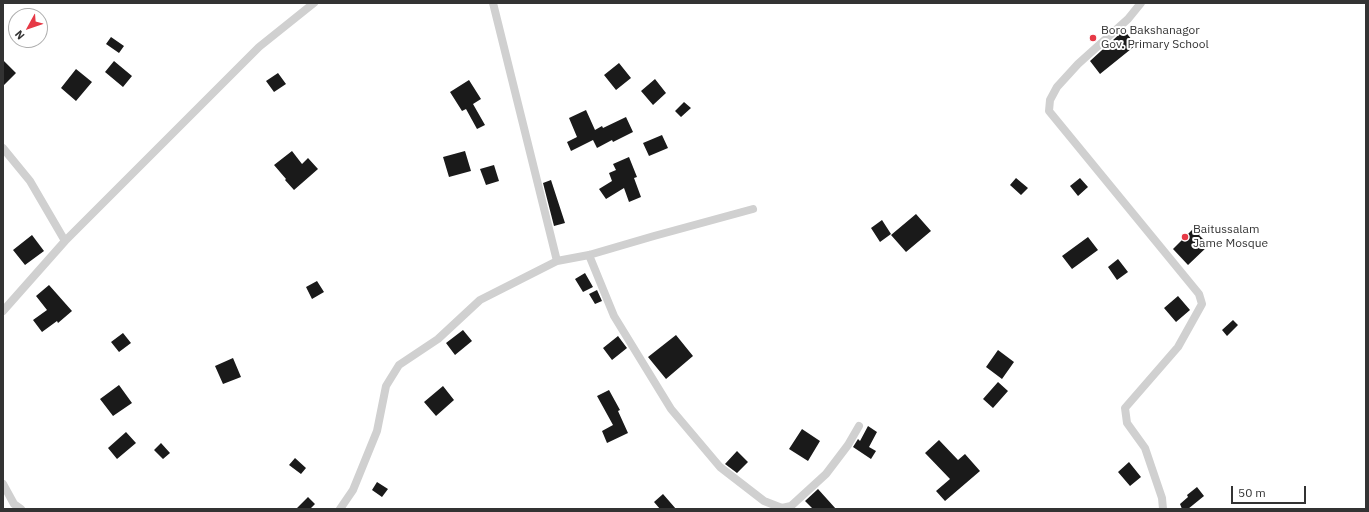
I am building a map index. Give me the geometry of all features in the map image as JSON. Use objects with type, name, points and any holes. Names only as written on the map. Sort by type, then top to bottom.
[{"type":"street","points":[[3,311],[65,241],[259,47],[314,3]]},
{"type":"street","points":[[493,3],[557,261]]},
{"type":"street","points":[[1140,3],[1128,19],[1078,64],[1057,87],[1050,100],[1049,111],[1200,294],[1202,304],[1178,347],[1125,408],[1127,423],[1145,448],[1162,498],[1163,509]]},
{"type":"street","points":[[3,148],[30,180],[65,241]]},
{"type":"street","points":[[340,509],[353,490],[377,432],[386,386],[399,365],[438,338],[480,300],[557,261],[589,255],[753,209]]},
{"type":"street","points":[[589,255],[614,316],[671,409],[720,467],[764,501],[782,508],[791,506],[826,474],[848,445],[859,426]]},
{"type":"street","points":[[3,484],[14,504],[21,509]]},
{"type":"building","points":[[1124,30],[1136,45],[1100,74],[1090,61]]},
{"type":"building","points":[[111,37],[124,46],[119,53],[106,44]]},
{"type":"building","points":[[3,60],[16,73],[3,86]]},
{"type":"building","points":[[114,61],[132,76],[123,87],[105,72]]},
{"type":"building","points":[[619,63],[631,78],[616,90],[604,75]]},
{"type":"building","points":[[76,69],[92,82],[76,101],[61,88]]},
{"type":"building","points":[[278,73],[286,84],[274,92],[266,81]]},
{"type":"building","points":[[655,79],[666,93],[653,105],[641,91]]},
{"type":"building","points":[[469,80],[481,99],[473,104],[485,125],[477,129],[466,109],[462,111],[450,92]]},
{"type":"building","points":[[684,102],[691,108],[681,117],[675,111]]},
{"type":"building","points":[[586,110],[595,130],[602,126],[603,128],[626,117],[633,132],[613,142],[612,140],[597,148],[593,140],[571,151],[567,142],[577,137],[569,118]]},
{"type":"building","points":[[662,135],[668,148],[649,156],[643,143]]},
{"type":"building","points":[[292,151],[302,164],[308,158],[318,169],[294,190],[274,165]]},
{"type":"building","points":[[465,151],[471,171],[449,177],[443,157]]},
{"type":"building","points":[[629,157],[637,177],[634,178],[641,197],[629,202],[624,188],[606,199],[599,189],[612,181],[609,173],[616,170],[613,164]]},
{"type":"building","points":[[494,165],[499,181],[486,185],[480,169]]},
{"type":"building","points":[[1016,178],[1028,188],[1021,195],[1010,185]]},
{"type":"building","points":[[1080,178],[1088,187],[1078,196],[1070,186]]},
{"type":"building","points":[[551,180],[565,223],[554,226],[543,183]]},
{"type":"building","points":[[916,214],[931,231],[906,252],[891,235]]},
{"type":"building","points":[[882,220],[891,234],[880,242],[871,228]]},
{"type":"building","points":[[1198,224],[1205,230],[1199,235],[1209,245],[1188,265],[1173,249]]},
{"type":"building","points":[[32,235],[44,251],[25,265],[13,250]]},
{"type":"building","points":[[1088,237],[1098,250],[1072,269],[1062,256]]},
{"type":"building","points":[[1118,259],[1128,272],[1117,280],[1108,267]]},
{"type":"building","points":[[585,273],[593,287],[583,292],[575,279]]},
{"type":"building","points":[[317,281],[324,292],[312,299],[306,287]]},
{"type":"building","points":[[49,285],[72,311],[58,323],[57,321],[42,332],[33,320],[47,310],[36,296]]},
{"type":"building","points":[[597,290],[602,301],[595,304],[589,294]]},
{"type":"building","points":[[1178,296],[1190,310],[1176,322],[1164,308]]},
{"type":"building","points":[[1233,320],[1238,325],[1227,336],[1222,330]]},
{"type":"building","points":[[463,330],[472,341],[455,355],[446,343]]},
{"type":"building","points":[[123,333],[131,343],[119,352],[111,342]]},
{"type":"building","points":[[676,335],[693,356],[666,379],[648,357]]},
{"type":"building","points":[[618,336],[627,348],[612,360],[603,348]]},
{"type":"building","points":[[998,350],[1014,362],[1002,379],[986,367]]},
{"type":"building","points":[[233,358],[241,377],[223,384],[215,366]]},
{"type":"building","points":[[998,382],[1008,391],[993,408],[983,399]]},
{"type":"building","points":[[119,385],[132,403],[113,416],[100,399]]},
{"type":"building","points":[[443,386],[454,400],[436,416],[424,402]]},
{"type":"building","points":[[609,390],[620,410],[618,411],[628,433],[607,443],[602,431],[613,425],[597,396]]},
{"type":"building","points":[[868,426],[877,432],[869,447],[876,451],[871,459],[853,447],[858,439],[860,441]]},
{"type":"building","points":[[802,429],[820,441],[808,461],[789,449]]},
{"type":"building","points":[[126,432],[136,443],[117,459],[108,448]]},
{"type":"building","points":[[939,440],[958,460],[965,454],[980,471],[945,501],[936,491],[950,479],[925,453]]},
{"type":"building","points":[[161,443],[170,453],[163,459],[154,450]]},
{"type":"building","points":[[737,451],[748,462],[737,473],[725,464]]},
{"type":"building","points":[[295,458],[306,468],[301,474],[289,465]]},
{"type":"building","points":[[1129,462],[1141,477],[1130,486],[1118,472]]},
{"type":"building","points":[[377,482],[388,489],[382,497],[372,490]]},
{"type":"building","points":[[1197,487],[1204,496],[1188,509],[1182,509],[1180,504],[1188,497],[1187,495]]},
{"type":"building","points":[[818,489],[836,509],[813,509],[805,501]]},
{"type":"building","points":[[663,494],[676,509],[660,509],[654,502]]},
{"type":"building","points":[[308,497],[315,504],[310,509],[296,509]]},
{"type":"place","name":"Boro Bakshanagor Gov. Primary School","points":[[1093,38]]},
{"type":"place","name":"Baitussalam Jame Mosque","points":[[1185,237]]}]
